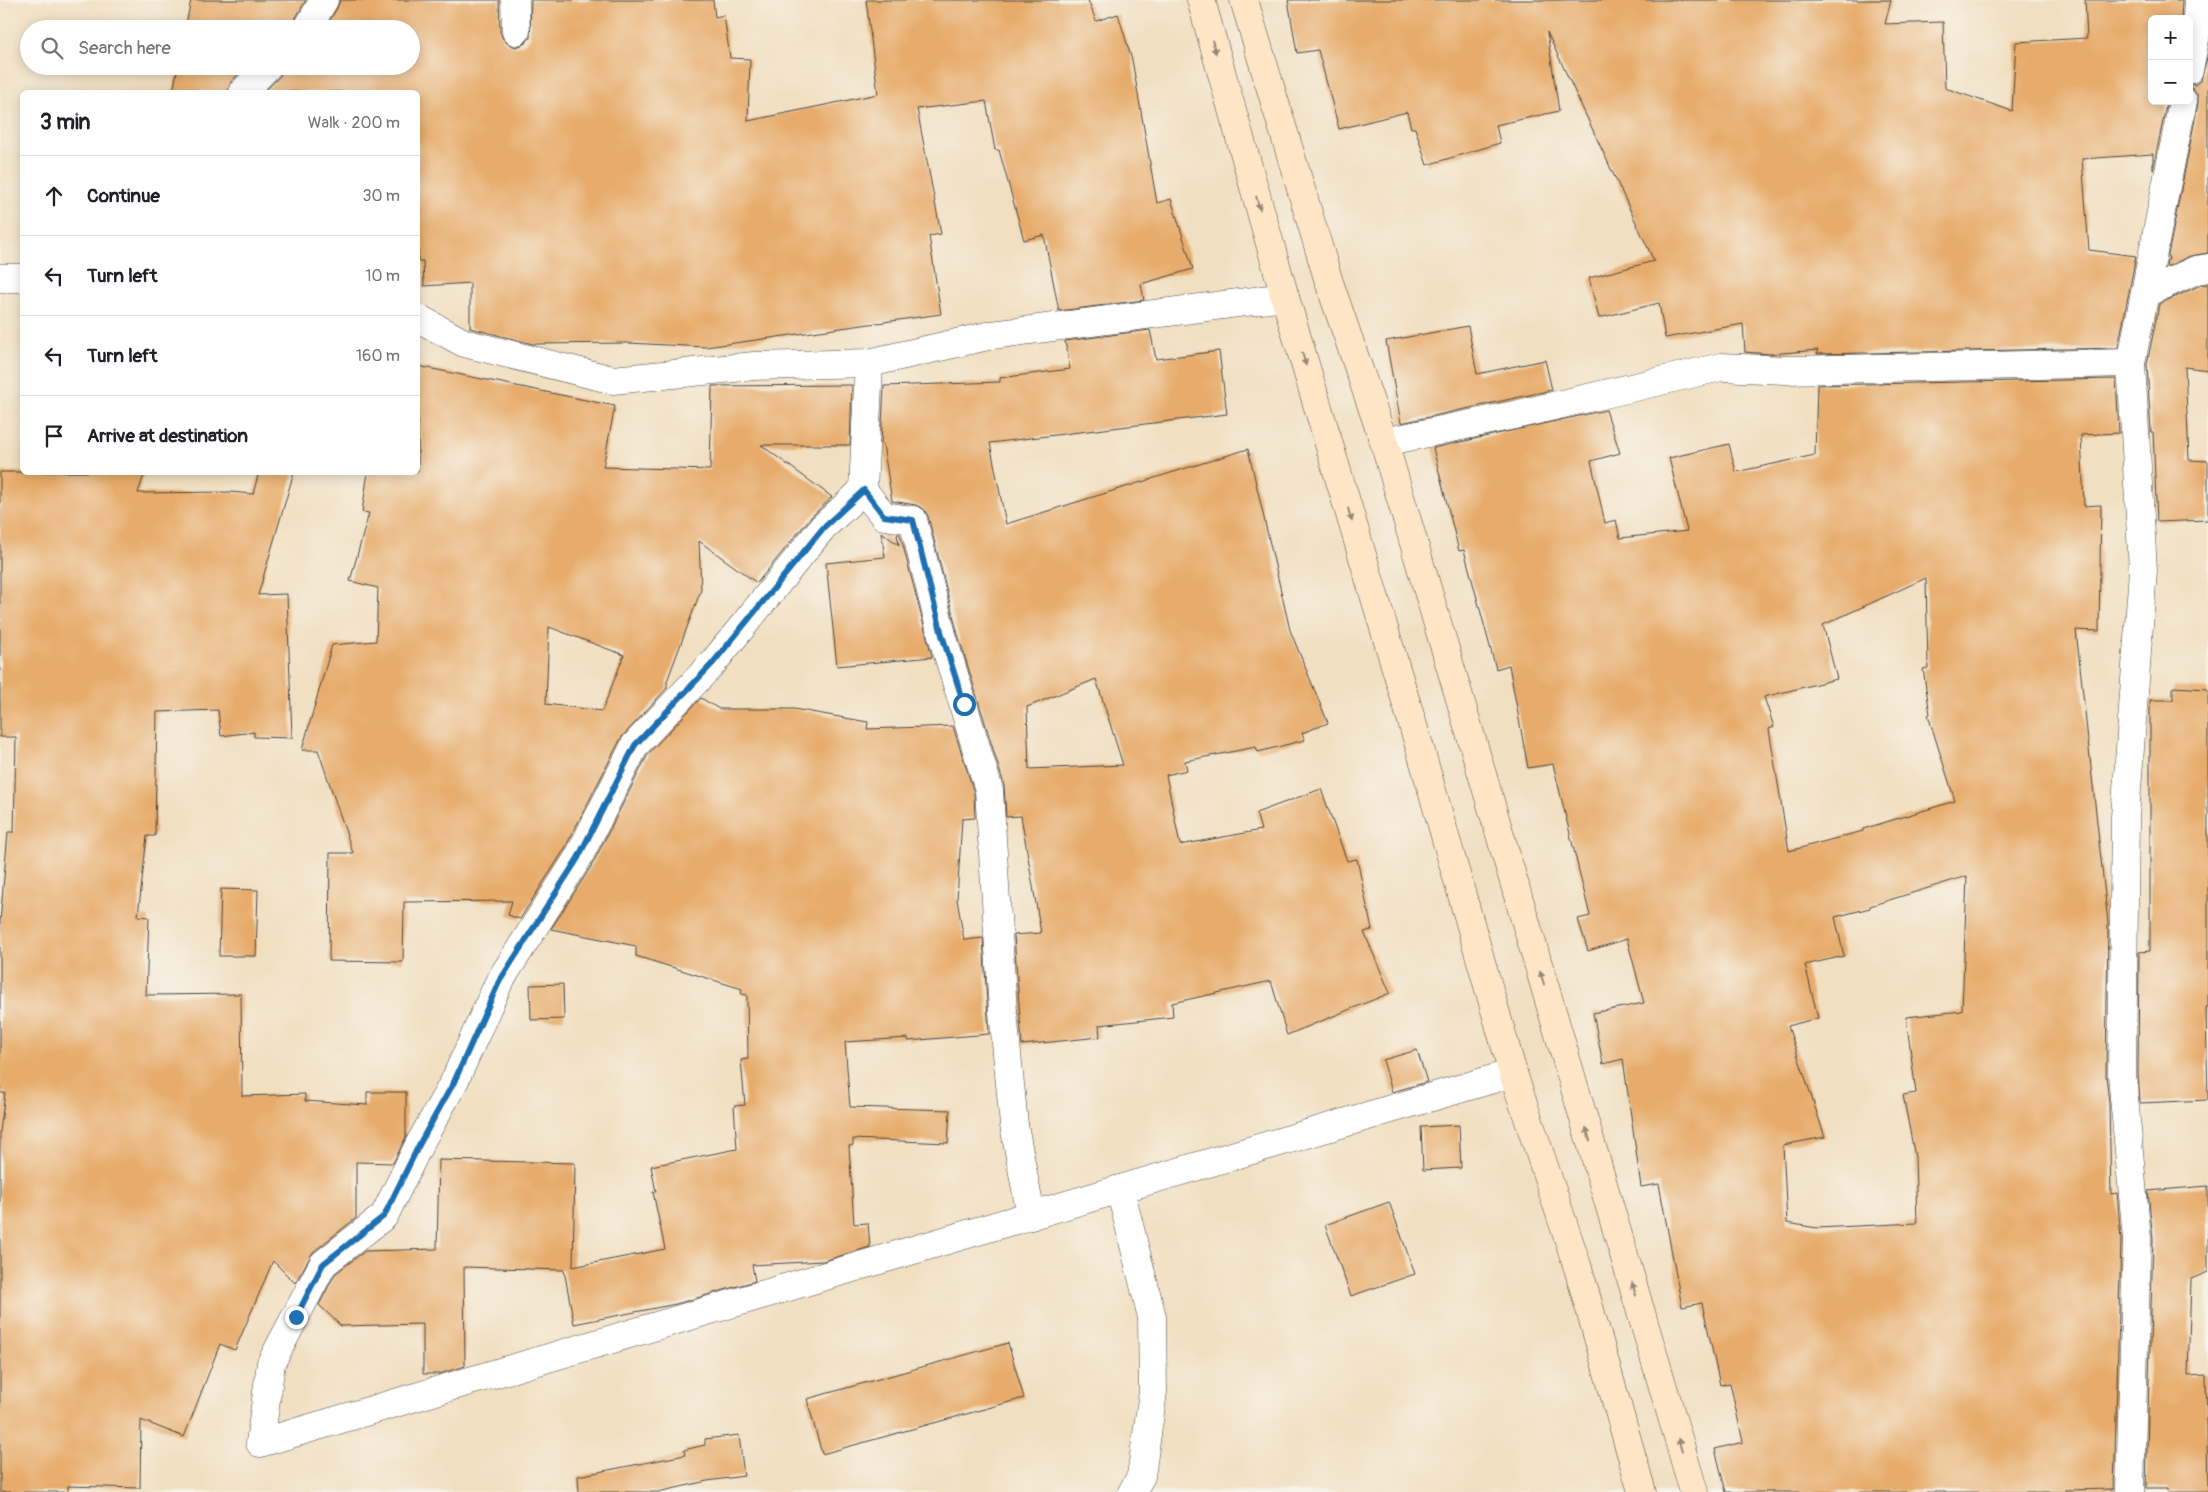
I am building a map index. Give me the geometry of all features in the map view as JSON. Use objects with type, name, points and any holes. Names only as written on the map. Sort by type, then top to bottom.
[{"type":"street","points":[[312,20],[324,0]]},
{"type":"street","points":[[515,0],[516,31]]},
{"type":"street","points":[[1201,0],[1285,297],[1421,752],[1513,1073],[1578,1268],[1642,1492]]},
{"type":"street","points":[[1244,0],[1329,282],[1384,442],[1694,1492]]},
{"type":"street","points":[[2191,60],[2196,34],[2198,0]]},
{"type":"street","points":[[245,90],[259,75]]},
{"type":"street","points":[[2130,1492],[2137,1239],[2122,1075],[2124,817],[2143,570],[2131,363],[2182,105]]},
{"type":"street","points":[[2146,293],[2196,270],[2208,268]]},
{"type":"street","points":[[0,278],[20,278]]},
{"type":"street","points":[[420,319],[464,342],[613,380],[754,366],[869,363],[992,335],[1285,297]]},
{"type":"street","points":[[869,363],[864,490],[884,516],[913,520],[942,635],[990,790],[1003,1012],[1014,1125],[1032,1216]]},
{"type":"street","points":[[1384,442],[1519,414],[1721,367],[1785,370],[2131,363]]},
{"type":"street","points":[[864,490],[824,527],[712,664],[635,745],[578,858],[499,982],[454,1082],[420,1143],[384,1216],[323,1264],[270,1364],[260,1443],[1513,1073]]},
{"type":"street","points":[[1120,1189],[1152,1317],[1154,1392],[1141,1476],[1132,1492]]},
{"type":"building","points":[[191,0],[306,0],[295,20],[187,20]]},
{"type":"building","points":[[340,0],[499,0],[500,32],[508,44],[516,47],[524,44],[530,38],[531,0],[713,0],[715,17],[724,15],[730,58],[750,59],[748,121],[878,94],[866,0],[1088,0],[1096,21],[1118,14],[1132,60],[1157,203],[1171,199],[1193,269],[1141,284],[1144,300],[1059,311],[1044,235],[1024,240],[999,150],[995,150],[986,101],[917,109],[941,234],[929,236],[941,314],[706,347],[628,343],[533,344],[470,328],[470,283],[424,286],[423,261],[420,261],[420,90],[266,90],[280,75],[420,75],[420,20],[330,20]]},
{"type":"building","points":[[1288,0],[1891,0],[1885,24],[1943,22],[1945,88],[2012,111],[2016,42],[2087,38],[2085,0],[2182,0],[2181,15],[2148,15],[2148,105],[2166,105],[2153,170],[2153,154],[2082,159],[2089,250],[2136,256],[2118,348],[1817,354],[1818,350],[1770,354],[1745,352],[1743,324],[1665,338],[1659,303],[1599,318],[1589,278],[1654,261],[1547,32],[1559,111],[1496,125],[1500,143],[1427,165],[1415,128],[1411,128],[1407,112],[1339,129],[1318,50],[1297,53]]},
{"type":"building","points":[[2208,54],[2208,253],[2190,256],[2166,267],[2167,260],[2169,260],[2168,255],[2198,104],[2198,96],[2193,90],[2193,85],[2201,80]]},
{"type":"building","points":[[176,75],[238,75],[231,82],[229,90],[173,90]]},
{"type":"building","points":[[2208,284],[2208,370],[2185,367],[2189,460],[2208,461],[2208,520],[2157,522],[2153,432],[2151,432],[2147,364],[2159,304],[2201,285]]},
{"type":"building","points":[[1468,326],[1477,374],[1545,360],[1552,390],[1401,423],[1386,341]]},
{"type":"building","points":[[1150,330],[1156,359],[1219,351],[1227,414],[990,443],[1006,524],[1248,449],[1290,630],[1328,723],[1302,733],[1305,740],[1258,752],[1256,747],[1185,761],[1187,770],[1166,775],[1180,845],[1261,830],[1256,813],[1321,789],[1347,861],[1357,859],[1372,930],[1364,932],[1390,993],[1287,1035],[1271,981],[1172,1003],[1173,1017],[1099,1025],[1100,1037],[1022,1045],[1014,935],[1041,933],[1021,816],[1006,817],[1004,785],[957,631],[928,516],[924,509],[916,505],[892,501],[883,444],[881,444],[884,386],[1000,382],[1000,378],[1070,369],[1065,341]],"holes":[[[1096,679],[1123,765],[1029,769],[1027,707]]]},
{"type":"building","points":[[420,366],[615,406],[603,467],[710,470],[712,386],[852,385],[850,445],[761,445],[832,497],[811,517],[757,583],[699,541],[701,590],[667,681],[667,688],[621,738],[564,850],[520,919],[508,915],[512,901],[404,902],[403,962],[329,961],[330,853],[353,853],[318,750],[302,750],[332,645],[376,641],[378,588],[350,581],[369,513],[362,512],[368,475],[420,475]],"holes":[[[549,627],[624,655],[602,711],[546,704]]]},
{"type":"building","points":[[2116,379],[2119,433],[2081,435],[2084,506],[2101,505],[2099,631],[2076,630],[2108,923],[2106,1075],[2109,1104],[2111,1194],[2117,1193],[2121,1240],[2114,1489],[2065,1490],[2065,1492],[1726,1492],[1715,1449],[1743,1442],[1730,1383],[1720,1385],[1702,1303],[1682,1307],[1659,1184],[1641,1187],[1623,1059],[1603,1064],[1593,1013],[1644,1003],[1627,939],[1588,951],[1578,919],[1590,916],[1553,764],[1528,768],[1509,665],[1496,669],[1464,550],[1459,551],[1433,448],[1606,410],[1620,453],[1591,461],[1605,523],[1616,520],[1620,538],[1687,531],[1669,458],[1729,444],[1736,472],[1815,455],[1817,385]],"holes":[[[1926,578],[1928,668],[1923,669],[1930,714],[1928,715],[1955,801],[1863,829],[1863,831],[1789,851],[1769,729],[1774,727],[1764,697],[1837,679],[1823,625]],[[1967,876],[1962,1011],[1906,1017],[1916,1093],[1903,1095],[1915,1157],[1917,1223],[1817,1228],[1787,1223],[1783,1145],[1825,1137],[1788,1026],[1818,1018],[1805,965],[1844,956],[1835,917],[1870,908],[1870,906]]]},
{"type":"building","points":[[0,472],[20,472],[20,475],[144,475],[138,493],[230,492],[253,494],[258,475],[293,475],[258,595],[287,594],[292,738],[254,737],[254,732],[221,736],[218,710],[157,712],[155,836],[147,836],[138,916],[149,917],[146,995],[241,994],[242,1096],[305,1094],[305,1101],[367,1105],[367,1092],[406,1092],[406,1137],[393,1163],[356,1162],[356,1218],[313,1252],[295,1283],[273,1261],[235,1350],[220,1344],[184,1437],[141,1420],[140,1488],[68,1486],[68,1492],[0,1492],[0,1132],[5,1093],[0,1093],[0,922],[8,832],[14,832],[16,737],[0,737]]},
{"type":"building","points":[[881,532],[899,545],[897,534],[900,534],[932,657],[837,666],[826,563],[885,557]]},
{"type":"building","points":[[2173,687],[2208,689],[2208,1007],[2206,1007],[2208,1100],[2140,1103],[2138,1074],[2139,952],[2150,951],[2150,700],[2173,700]]},
{"type":"building","points":[[701,698],[719,709],[794,709],[868,722],[867,729],[953,726],[974,793],[975,818],[962,819],[957,899],[964,940],[983,938],[989,1034],[908,1041],[908,1038],[845,1042],[850,1107],[950,1110],[948,1143],[853,1139],[853,1145],[849,1146],[854,1224],[868,1223],[870,1247],[823,1261],[752,1265],[755,1281],[676,1304],[574,1324],[564,1270],[464,1267],[465,1366],[439,1374],[423,1374],[423,1324],[341,1326],[319,1305],[335,1274],[365,1251],[437,1249],[439,1160],[575,1163],[573,1267],[665,1249],[653,1192],[656,1192],[651,1166],[737,1149],[734,1106],[745,1105],[741,1060],[748,1059],[747,995],[741,994],[742,989],[636,956],[636,946],[551,929],[592,865],[648,754]]},
{"type":"building","points":[[221,889],[258,890],[256,956],[219,956]]},
{"type":"building","points":[[563,984],[564,1019],[531,1020],[530,985]]},
{"type":"building","points":[[1417,1050],[1427,1082],[1392,1092],[1383,1060]]},
{"type":"building","points":[[1459,1125],[1461,1168],[1423,1170],[1421,1127]]},
{"type":"building","points":[[2208,1186],[2208,1272],[2191,1279],[2188,1376],[2206,1375],[2208,1492],[2168,1492],[2168,1488],[2146,1488],[2153,1239],[2148,1191]]},
{"type":"building","points":[[1389,1202],[1415,1274],[1351,1296],[1325,1225]]},
{"type":"building","points":[[1008,1343],[1024,1398],[822,1454],[807,1399]]},
{"type":"building","points":[[739,1435],[744,1476],[707,1481],[658,1492],[579,1492],[578,1476],[685,1455],[684,1450],[705,1445],[705,1439]]},
{"type":"route","points":[[296,1317],[323,1264],[384,1216],[420,1143],[454,1082],[499,982],[578,858],[635,745],[712,664],[824,527],[864,490],[884,516],[913,520],[942,635],[964,704]]}]
